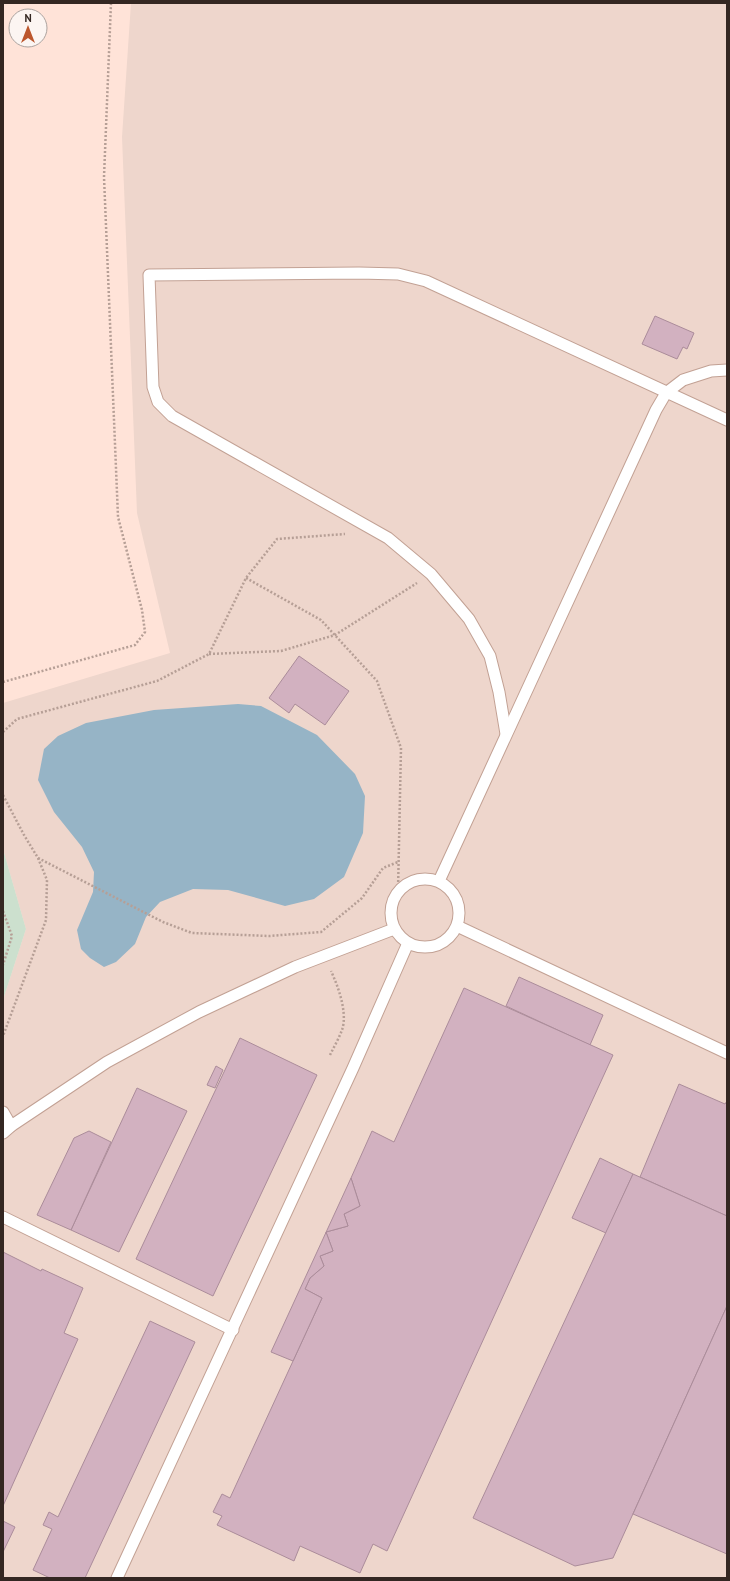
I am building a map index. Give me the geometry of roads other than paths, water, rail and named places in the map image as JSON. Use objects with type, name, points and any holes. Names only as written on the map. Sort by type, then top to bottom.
[{"type":"lane","points":[[506,734],[499,692],[490,656],[469,619],[431,574],[388,538],[172,416],[158,402],[153,387],[149,276],[359,273],[398,274],[426,281],[727,420]]},
{"type":"lane","points":[[439,881],[656,410],[666,393],[683,380],[711,371],[727,370]]},
{"type":"lane","points":[[428,878],[439,881],[455,895],[459,906],[460,916],[457,926],[450,936],[442,943],[430,947],[419,947],[408,943],[400,937],[394,929],[390,909],[393,900],[398,891],[417,879],[428,878]]},
{"type":"lane","points":[[457,926],[727,1054]]},
{"type":"lane","points":[[3,1112],[7,1130],[107,1062],[199,1012],[296,967],[394,929]]},
{"type":"lane","points":[[117,1578],[233,1330],[353,1068],[408,943]]},
{"type":"lane","points":[[3,1217],[233,1330]]},
{"type":"water","points":[[238,704],[261,706],[317,735],[355,774],[365,796],[363,833],[344,877],[314,899],[285,906],[228,890],[193,889],[160,902],[146,917],[135,944],[116,962],[104,967],[90,958],[81,949],[77,930],[93,892],[94,872],[82,847],[54,812],[38,780],[44,749],[58,736],[86,723],[154,710]]}]
